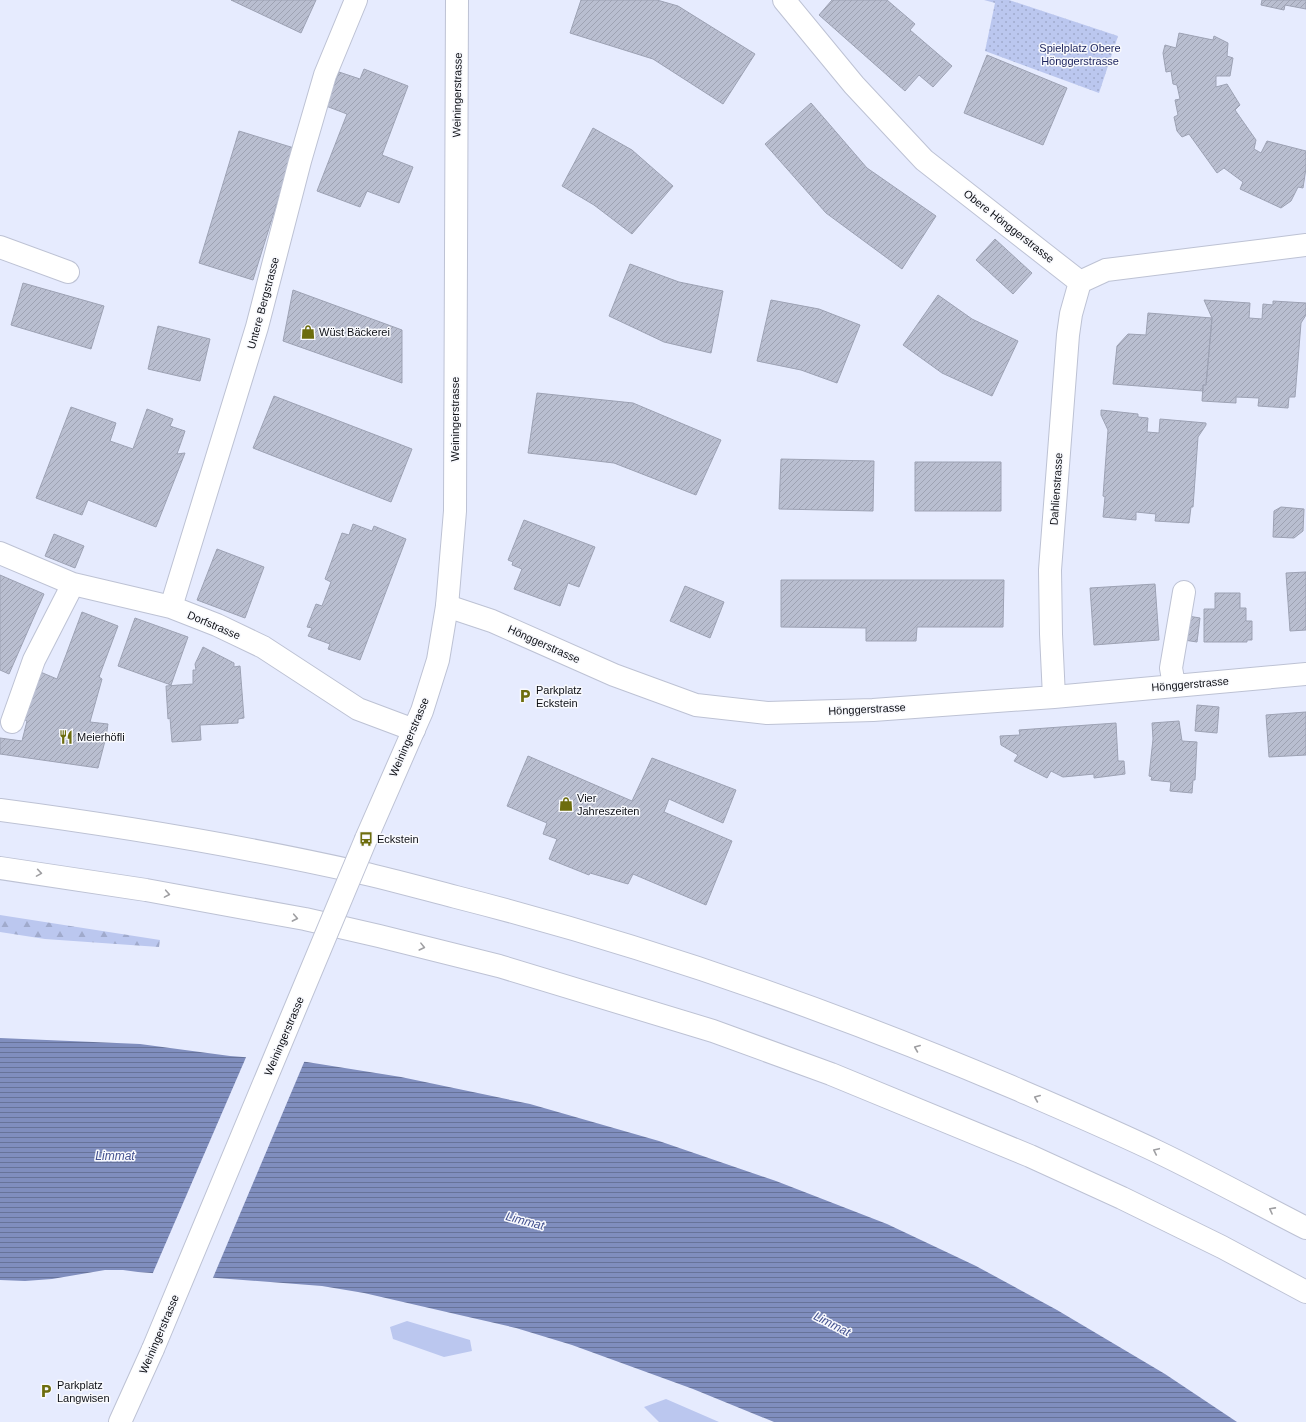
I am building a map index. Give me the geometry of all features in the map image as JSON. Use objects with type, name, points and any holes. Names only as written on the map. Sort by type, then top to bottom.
[{"type":"main road","name":"Untere Bergstrasse","points":[[171,607],[257,327],[300,162],[325,75],[356,0]]},
{"type":"main road","name":"Weiningerstrasse","points":[[120,1422],[153,1349],[376,814],[422,711],[438,660],[447,606],[455,511],[458,0]]},
{"type":"main road","name":"Obere Hönggerstrasse","points":[[784,0],[854,85],[924,160],[1080,282]]},
{"type":"main road","points":[[1080,282],[1106,270],[1306,245]]},
{"type":"main road","points":[[0,247],[68,272]]},
{"type":"main road","name":"Dahlienstrasse","points":[[1054,697],[1051,641],[1050,570],[1068,335],[1071,314],[1080,282]]},
{"type":"main road","name":"Dorfstrasse","points":[[0,554],[72,584],[171,607],[217,625],[263,647],[358,709],[414,730]]},
{"type":"main road","points":[[12,722],[34,660],[72,584]]},
{"type":"main road","points":[[1174,685],[1171,668],[1184,592]]},
{"type":"main road","name":"Hönggerstrasse","points":[[447,606],[492,620],[614,675],[696,705],[767,713],[873,710],[1054,697],[1306,674]]},
{"type":"main road","points":[[0,810],[165,834],[326,865],[493,906],[623,943],[755,986],[908,1044],[988,1077],[1159,1153],[1306,1228]]},
{"type":"main road","points":[[0,868],[214,902],[305,919],[498,966],[713,1031],[831,1074],[1030,1156],[1137,1205],[1222,1247],[1306,1292]]},
{"type":"green space","name":"Spielplatz Obere Hönggerstrasse","points":[[984,0],[1009,0],[1118,36],[1099,93],[985,51],[995,3]]},
{"type":"green space","points":[[0,915],[160,940],[159,947],[45,939],[0,932]]},
{"type":"green space","points":[[407,1321],[470,1340],[472,1351],[444,1357],[393,1339],[390,1327]]},
{"type":"green space","points":[[666,1399],[719,1422],[659,1422],[644,1407]]},
{"type":"water","name":"Limmat","points":[[0,1038],[140,1044],[230,1056],[307,1062],[401,1077],[530,1104],[659,1141],[776,1181],[887,1224],[976,1266],[1057,1310],[1165,1374],[1237,1422],[774,1422],[693,1389],[572,1345],[516,1328],[364,1293],[322,1286],[123,1270],[105,1270],[52,1279],[25,1281],[0,1280]]},
{"type":"pier","points":[[247,1055],[305,1060],[212,1280],[152,1275]]},
{"type":"building","points":[[231,0],[316,0],[301,33]]},
{"type":"building","points":[[581,0],[657,0],[678,6],[755,54],[723,104],[653,59],[570,33]]},
{"type":"building","points":[[832,0],[887,0],[915,24],[910,30],[952,66],[933,87],[919,75],[905,91],[819,15]]},
{"type":"building","points":[[1262,0],[1306,0],[1306,9],[1285,5],[1284,10],[1261,5]]},
{"type":"building","points":[[1179,33],[1213,40],[1214,36],[1228,43],[1227,56],[1233,58],[1230,76],[1216,76],[1216,87],[1227,84],[1240,105],[1235,110],[1256,140],[1254,149],[1261,153],[1267,141],[1306,151],[1306,168],[1303,188],[1298,187],[1291,201],[1281,208],[1240,189],[1243,182],[1224,168],[1217,173],[1189,134],[1182,137],[1177,131],[1174,117],[1178,115],[1175,100],[1180,99],[1177,85],[1173,84],[1171,71],[1166,72],[1163,53],[1165,45],[1176,48]]},
{"type":"building","points":[[987,55],[1067,88],[1043,145],[964,113]]},
{"type":"building","points":[[364,69],[408,86],[382,155],[413,167],[399,203],[367,191],[360,207],[317,191],[347,114],[326,106],[339,72],[360,79]]},
{"type":"building","points":[[811,103],[867,168],[936,216],[902,269],[826,213],[765,144]]},
{"type":"building","points":[[593,128],[632,150],[673,186],[632,234],[594,205],[562,186]]},
{"type":"building","points":[[239,131],[294,148],[253,280],[199,263]]},
{"type":"building","points":[[995,239],[1032,273],[1013,294],[976,260]]},
{"type":"building","points":[[630,264],[679,282],[723,291],[711,353],[664,342],[609,316]]},
{"type":"building","points":[[23,283],[104,306],[91,349],[11,325]]},
{"type":"building","points":[[293,290],[402,330],[402,383],[283,341]]},
{"type":"building","points":[[938,295],[972,319],[1018,341],[992,396],[942,373],[903,345]]},
{"type":"building","points":[[771,300],[819,309],[860,325],[837,383],[801,370],[757,361]]},
{"type":"building","points":[[1204,300],[1250,303],[1249,318],[1262,319],[1263,304],[1273,305],[1273,301],[1306,303],[1306,315],[1301,323],[1295,397],[1289,397],[1288,408],[1258,406],[1259,398],[1236,397],[1236,403],[1202,401],[1203,385],[1206,385],[1212,318]]},
{"type":"building","points":[[1148,313],[1212,318],[1206,385],[1203,385],[1203,391],[1113,384],[1117,346],[1128,334],[1146,335]]},
{"type":"building","points":[[158,326],[210,339],[200,381],[148,369]]},
{"type":"building","points":[[537,393],[633,403],[721,440],[696,495],[614,463],[528,453]]},
{"type":"building","points":[[274,396],[412,449],[391,502],[253,448]]},
{"type":"building","points":[[71,407],[116,423],[110,441],[133,449],[147,409],[173,419],[170,426],[185,431],[177,454],[185,453],[156,527],[88,500],[82,515],[36,498]]},
{"type":"building","points":[[1101,410],[1138,414],[1138,417],[1148,418],[1147,432],[1159,433],[1160,419],[1206,423],[1198,437],[1193,507],[1191,507],[1189,523],[1155,521],[1156,514],[1136,512],[1136,520],[1103,517],[1105,497],[1103,496],[1108,430],[1101,415]]},
{"type":"building","points":[[781,459],[874,461],[873,511],[779,509]]},
{"type":"building","points":[[915,462],[1001,462],[1001,511],[915,511]]},
{"type":"building","points":[[1281,507],[1304,509],[1303,531],[1294,538],[1273,537],[1274,511]]},
{"type":"building","points":[[524,520],[595,547],[579,587],[568,583],[560,606],[514,589],[522,569],[512,565],[513,562],[508,560]]},
{"type":"building","points":[[353,524],[372,531],[374,526],[406,539],[360,660],[328,649],[330,644],[308,636],[312,628],[307,627],[316,604],[322,606],[331,582],[325,579],[342,533],[349,535]]},
{"type":"building","points":[[54,534],[84,546],[75,568],[45,556]]},
{"type":"building","points":[[217,549],[264,567],[245,618],[197,600]]},
{"type":"building","points":[[1306,572],[1306,630],[1290,631],[1286,573]]},
{"type":"building","points":[[0,575],[44,594],[9,674],[0,670]]},
{"type":"building","points":[[781,580],[1004,580],[1003,627],[917,627],[916,641],[866,641],[866,628],[781,627]]},
{"type":"building","points":[[1155,584],[1159,640],[1094,645],[1090,588]]},
{"type":"building","points":[[685,586],[724,602],[710,638],[670,621]]},
{"type":"building","points":[[1215,593],[1240,593],[1240,608],[1246,608],[1246,621],[1252,621],[1252,640],[1247,640],[1247,642],[1204,642],[1204,609],[1215,609]]},
{"type":"building","points":[[82,612],[118,626],[99,677],[102,679],[90,722],[108,724],[98,768],[0,754],[0,738],[22,741],[27,721],[21,718],[38,671],[57,679]]},
{"type":"building","points":[[1188,616],[1200,618],[1197,642],[1184,640]]},
{"type":"building","points":[[135,618],[188,637],[171,685],[118,666]]},
{"type":"building","points":[[203,647],[234,663],[234,667],[240,666],[244,718],[238,719],[238,723],[200,725],[201,740],[172,742],[170,718],[168,719],[166,686],[193,684],[193,670],[196,670],[195,664]]},
{"type":"building","points":[[1197,705],[1219,707],[1217,733],[1195,731]]},
{"type":"building","points":[[1306,712],[1306,755],[1269,757],[1266,715]]},
{"type":"building","points":[[1179,721],[1182,741],[1197,742],[1195,780],[1193,780],[1192,793],[1170,791],[1171,782],[1151,780],[1152,777],[1149,776],[1153,739],[1152,723]]},
{"type":"building","points":[[1116,723],[1118,761],[1124,761],[1125,774],[1094,778],[1094,774],[1063,777],[1051,771],[1047,778],[1014,761],[1018,755],[1001,745],[1000,736],[1020,735],[1019,730]]},
{"type":"building","points":[[528,756],[632,801],[652,758],[736,790],[723,823],[669,799],[664,812],[732,841],[706,905],[633,874],[628,884],[590,873],[589,875],[549,859],[557,839],[543,834],[547,823],[507,806]]},
{"type":"place","name":"Wüst Bäckerei","points":[[308,332]]},
{"type":"place","name":"Parkplatz Eckstein","points":[[525,696]]},
{"type":"place","name":"Meierhöfli","points":[[66,737]]},
{"type":"place","name":"Vier Jahreszeiten","points":[[566,804]]},
{"type":"place","name":"Eckstein","points":[[366,839]]},
{"type":"place","name":"Parkplatz Langwisen","points":[[46,1391]]}]
